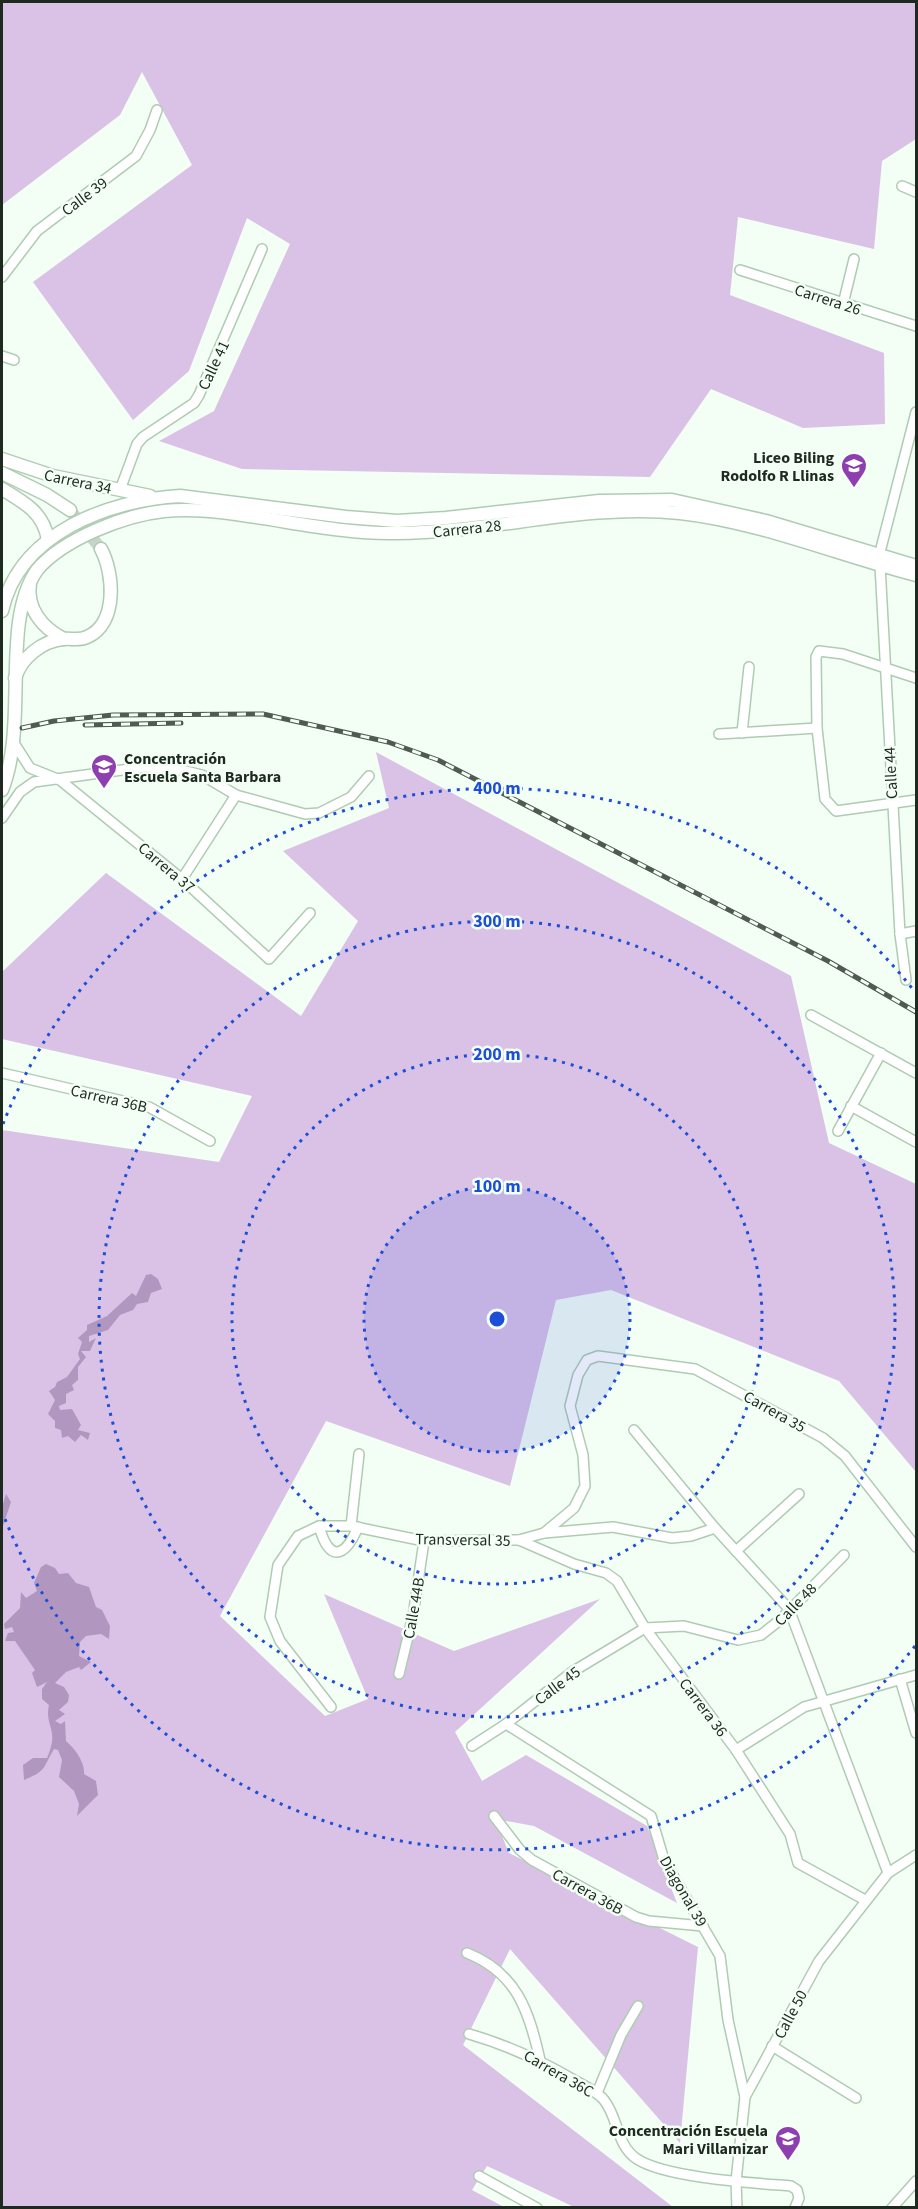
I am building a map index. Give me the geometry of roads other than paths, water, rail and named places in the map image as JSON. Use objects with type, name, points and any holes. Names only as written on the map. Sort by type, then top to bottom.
[{"type":"main road","name":"Carrera 34","points":[[2,459],[53,477],[157,498]]},
{"type":"main road","points":[[2,473],[47,495],[70,510]]},
{"type":"main road","points":[[2,489],[37,513],[46,529],[48,540]]},
{"type":"main road","name":"Carrera 28","points":[[157,498],[207,498],[346,517],[397,521],[653,505],[686,508],[766,521],[916,574]]},
{"type":"main road","points":[[2,611],[14,578],[30,556],[48,540],[98,513],[157,498]]},
{"type":"main road","name":"Carrera 28","points":[[30,579],[50,558],[77,540],[124,520],[161,511],[207,511],[343,530],[396,533],[633,506]]},
{"type":"main road","points":[[14,681],[17,671],[32,653],[42,646],[64,639],[86,638],[97,630],[104,619],[111,586],[108,564],[101,549]]},
{"type":"main road","name":"Carrera 28","points":[[880,561],[916,566]]},
{"type":"main road","points":[[30,579],[29,590],[34,610],[46,628],[64,639]]},
{"type":"main road","points":[[2,790],[14,743],[16,617],[30,579]]},
{"type":"street","name":"Calle 39","points":[[2,277],[37,231],[136,156],[150,130],[157,110]]},
{"type":"street","points":[[902,186],[916,192]]},
{"type":"street","name":"Calle 41","points":[[120,490],[137,444],[143,436],[194,403],[199,395],[262,249]]},
{"type":"street","points":[[843,304],[854,259]]},
{"type":"street","name":"Carrera 26","points":[[740,270],[916,326]]},
{"type":"street","points":[[2,356],[14,360]]},
{"type":"street","name":"Calle 44","points":[[906,980],[900,934],[880,561],[916,412]]},
{"type":"street","points":[[916,678],[835,653],[819,651],[815,659],[817,729],[825,799],[836,812],[916,800]]},
{"type":"street","points":[[742,733],[749,667]]},
{"type":"street","points":[[719,734],[817,729]]},
{"type":"street","name":"Carrera 37","points":[[14,743],[30,768],[60,780],[182,879],[270,959],[310,913]]},
{"type":"street","points":[[2,818],[20,792],[27,786],[43,781],[144,767],[202,775],[236,795],[305,814],[319,813],[351,797],[369,776]]},
{"type":"street","points":[[182,879],[236,795]]},
{"type":"street","points":[[900,934],[916,931]]},
{"type":"street","points":[[811,1015],[916,1073]]},
{"type":"street","points":[[838,1131],[881,1053]]},
{"type":"street","name":"Carrera 36B","points":[[2,1073],[149,1107],[210,1141]]},
{"type":"street","points":[[852,1106],[916,1142]]},
{"type":"street","name":"Carrera 35","points":[[544,1533],[574,1508],[585,1486],[583,1455],[570,1406],[578,1375],[587,1360],[598,1356],[696,1370],[715,1378],[823,1438],[845,1456],[916,1547]]},
{"type":"street","points":[[634,1430],[715,1528],[789,1609],[888,1873]]},
{"type":"street","points":[[331,1707],[280,1641],[270,1617],[278,1565],[298,1536],[319,1526],[328,1547],[336,1552],[343,1552],[350,1546],[355,1527],[359,1454]]},
{"type":"street","points":[[736,1551],[799,1494]]},
{"type":"street","name":"Transversal 35","points":[[319,1526],[355,1527],[424,1541],[519,1540],[544,1533],[613,1527],[672,1538],[691,1536],[715,1528]]},
{"type":"street","name":"Carrera 36","points":[[519,1540],[557,1557],[606,1573],[617,1581],[645,1628],[736,1750],[790,1834],[798,1863],[865,1900]]},
{"type":"street","name":"Calle 44B","points":[[399,1674],[413,1616],[424,1541]]},
{"type":"street","name":"Calle 48","points":[[645,1628],[684,1626],[738,1640],[761,1635],[780,1620],[844,1555]]},
{"type":"street","name":"Calle 45","points":[[472,1746],[506,1724],[572,1672],[645,1628]]},
{"type":"street","points":[[736,1750],[804,1707],[916,1675]]},
{"type":"street","points":[[900,1679],[916,1733]]},
{"type":"street","name":"Diagonal 39","points":[[506,1724],[651,1816],[664,1860],[720,1956],[728,2020],[745,2097]]},
{"type":"street","name":"Carrera 36B","points":[[494,1816],[520,1850],[532,1860],[618,1907],[649,1921],[703,1926]]},
{"type":"street","name":"Calle 50","points":[[737,2208],[736,2181],[745,2097],[819,1961],[888,1873],[916,1856]]},
{"type":"street","points":[[467,1953],[496,1968],[510,1982],[533,2029],[540,2060]]},
{"type":"street","points":[[597,2093],[621,2035],[638,2006]]},
{"type":"street","name":"Carrera 36C","points":[[469,2034],[500,2043],[540,2060],[597,2093],[609,2107],[620,2140],[637,2159],[669,2170],[736,2181],[790,2186],[797,2190],[799,2198],[795,2208]]},
{"type":"street","points":[[772,2046],[856,2098]]},
{"type":"street","points":[[479,2176],[537,2208]]},
{"type":"street","points":[[892,2208],[916,2181]]},
{"type":"tunnel","points":[[70,510],[101,549]]},
{"type":"railway","points":[[22,728],[54,721],[113,715],[263,714],[388,742],[438,760],[828,961],[916,1012]]},
{"type":"railway","points":[[85,725],[181,723]]},
{"type":"place","name":"Liceo Biling Rodolfo R Llinas","points":[[854,489]]},
{"type":"place","name":"Concentración Escuela Santa Barbara","points":[[104,790]]},
{"type":"place","name":"Concentración Escuela Mari Villamizar","points":[[788,2162]]}]
